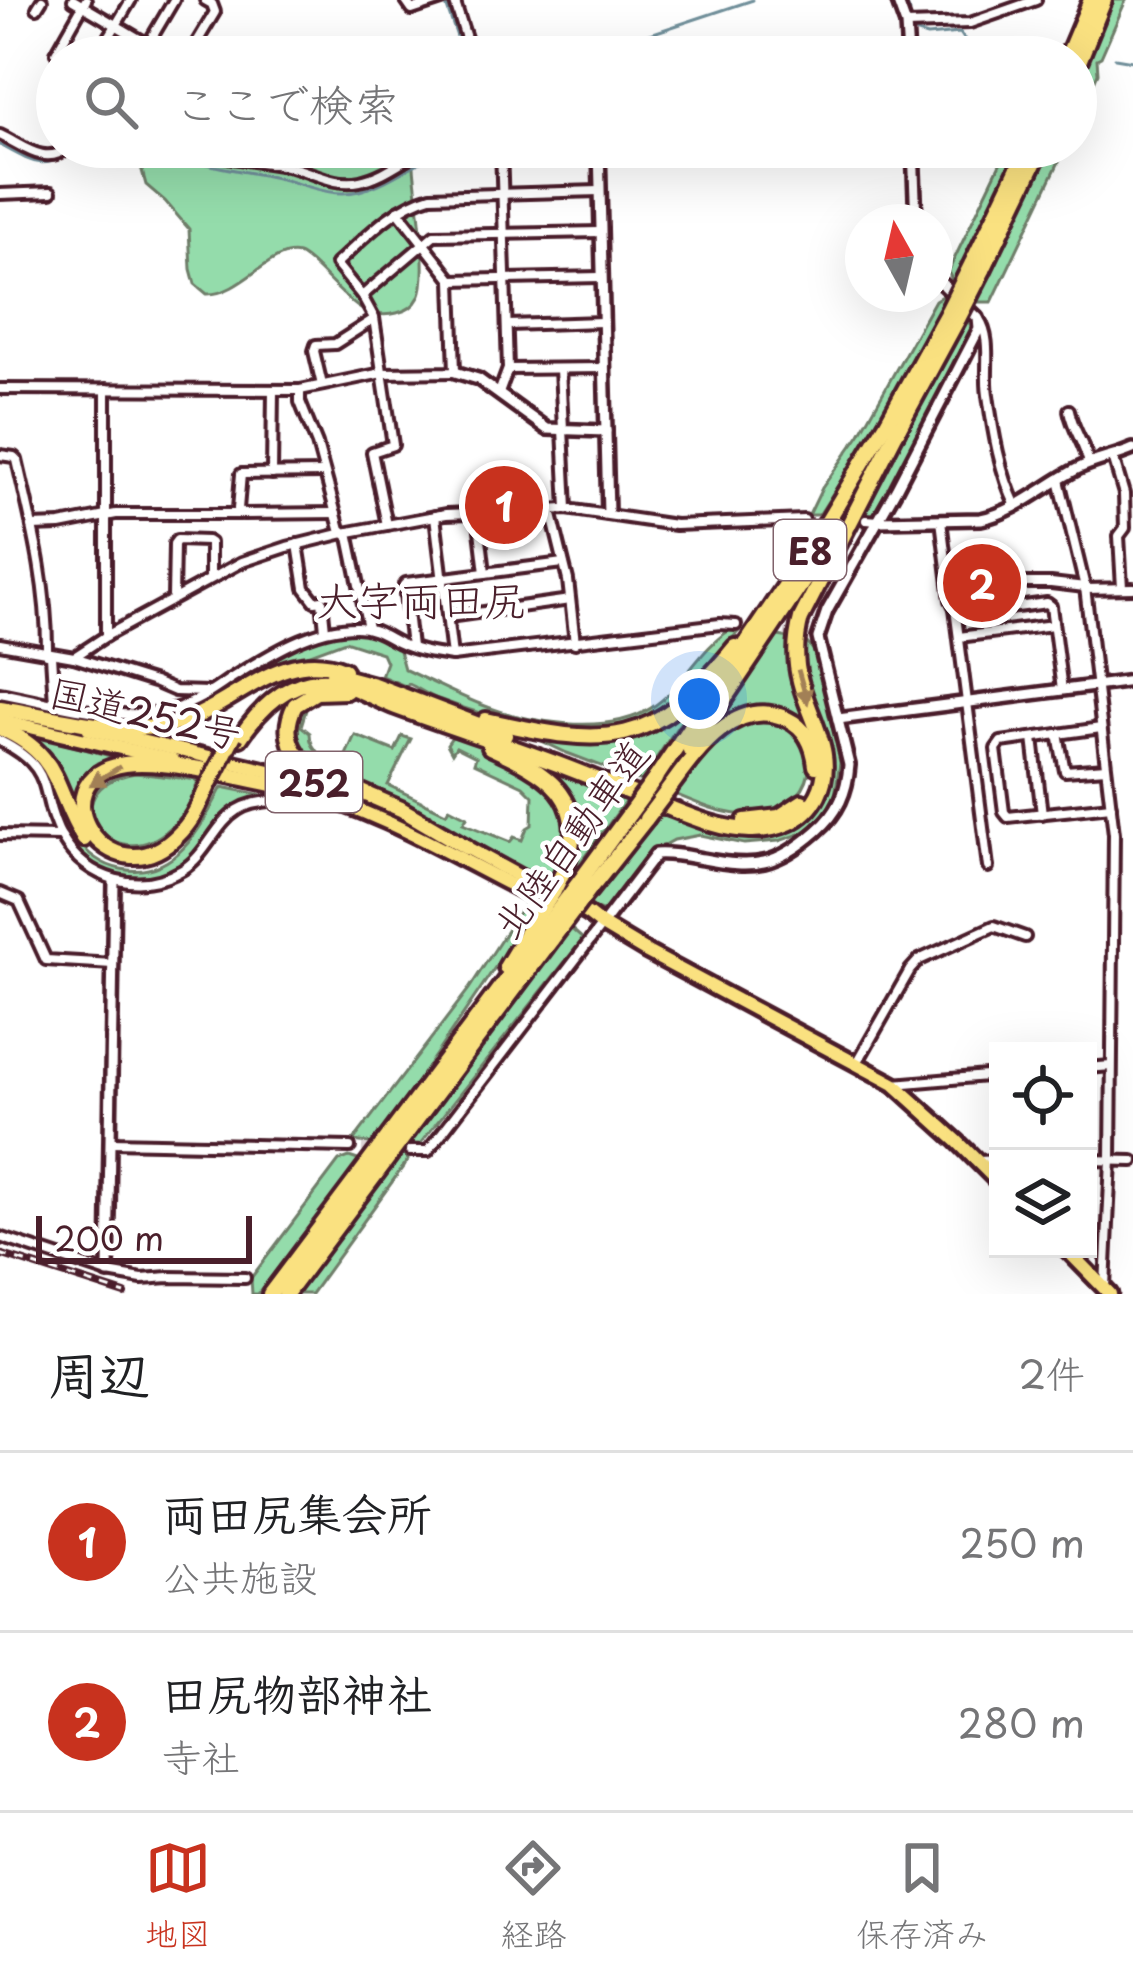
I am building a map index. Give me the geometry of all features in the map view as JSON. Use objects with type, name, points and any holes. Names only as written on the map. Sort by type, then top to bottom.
[{"type":"highway","points":[[1076,36],[1091,0]]},
{"type":"highway","points":[[1089,36],[1104,0]]},
{"type":"highway","name":"北陸自動車道","points":[[977,268],[1019,168]]},
{"type":"highway","name":"北陸自動車道","points":[[276,1293],[541,933],[591,881],[664,783],[810,573],[899,428],[1031,168]]},
{"type":"highway","name":"北陸自動車道","points":[[664,783],[954,314]]},
{"type":"highway","points":[[438,716],[719,826],[765,830],[795,820],[816,798],[825,770],[820,734],[797,669],[797,632],[806,604],[899,428]]},
{"type":"highway","points":[[438,716],[580,735],[620,735],[654,724],[726,659],[851,483]]},
{"type":"highway","points":[[0,708],[146,728],[200,715],[293,666],[329,664],[371,691]]},
{"type":"highway","points":[[0,724],[44,756],[83,838],[114,860],[143,862],[170,853],[192,831],[237,736],[265,698],[295,679],[324,674],[694,809],[736,820],[769,820],[796,808],[812,785],[816,757],[804,732],[790,721],[773,714],[753,715],[711,737],[664,783]]},
{"type":"highway","points":[[371,691],[316,692],[300,700],[287,728],[295,753],[318,773],[401,809],[466,847]]},
{"type":"highway","name":"国道252号","points":[[0,708],[338,789],[398,812],[466,847],[602,926]]},
{"type":"highway","points":[[438,716],[526,764],[554,783],[565,798],[573,826],[572,845],[541,933]]},
{"type":"highway","name":"国道252号","points":[[0,724],[300,790],[388,820],[602,926],[894,1084],[989,1173]]},
{"type":"highway","points":[[211,789],[181,833],[146,854],[125,855],[108,849],[88,831],[82,814],[92,780],[108,769],[130,764],[163,765],[300,790]]},
{"type":"highway","name":"北陸自動車道","points":[[276,1293],[541,933],[580,901],[591,881]]},
{"type":"highway","points":[[1075,1258],[1108,1292]]},
{"type":"street","points":[[73,0],[135,36]]},
{"type":"street","points":[[109,36],[131,0]]},
{"type":"street","points":[[153,36],[175,0]]},
{"type":"street","points":[[201,36],[215,12],[205,0]]},
{"type":"street","points":[[405,0],[412,10],[442,0]]},
{"type":"street","points":[[454,0],[465,36]]},
{"type":"street","points":[[897,0],[907,36]]},
{"type":"street","points":[[906,25],[970,22],[1036,0]]},
{"type":"street","points":[[65,36],[85,3]]},
{"type":"street","points":[[0,136],[36,153]]},
{"type":"street","points":[[298,168],[347,183],[365,181],[392,168]]},
{"type":"street","points":[[499,393],[508,369],[503,168]]},
{"type":"street","points":[[599,168],[608,514]]},
{"type":"street","points":[[914,168],[915,204]]},
{"type":"street","points":[[387,525],[372,452],[393,445],[374,319],[336,264],[398,211],[431,196],[599,191]]},
{"type":"street","points":[[0,194],[51,192]]},
{"type":"street","points":[[398,211],[452,280],[455,371]]},
{"type":"street","points":[[362,296],[424,243],[443,233],[600,232]]},
{"type":"street","points":[[452,280],[600,277]]},
{"type":"street","points":[[953,294],[986,329],[987,392],[1005,483],[1016,506]]},
{"type":"street","points":[[410,1151],[428,1151],[656,854],[732,863],[774,861],[834,814],[848,782],[849,765],[813,637],[964,363],[979,329],[978,318]]},
{"type":"street","points":[[322,386],[316,345],[335,344],[374,319]]},
{"type":"street","points":[[507,325],[602,322]]},
{"type":"street","points":[[508,369],[604,368]]},
{"type":"street","points":[[560,369],[567,509]]},
{"type":"street","points":[[0,389],[300,390],[382,373],[455,371],[478,379],[547,429],[606,431]]},
{"type":"street","points":[[106,389],[106,637]]},
{"type":"street","points":[[272,474],[273,390]]},
{"type":"street","points":[[300,390],[300,403],[336,513],[349,537],[368,628]]},
{"type":"street","points":[[1070,410],[1073,430],[1086,446],[1089,464]]},
{"type":"street","points":[[866,520],[981,519],[1016,506],[1089,464],[1133,449]]},
{"type":"street","points":[[0,455],[17,460],[32,526],[43,582],[54,703]]},
{"type":"street","points":[[992,603],[1022,583],[1130,590],[1119,536],[1125,528],[1124,494],[1113,457]]},
{"type":"street","points":[[243,514],[238,509],[241,474],[324,473]]},
{"type":"street","points":[[1059,480],[1085,588],[1114,848],[1108,1292]]},
{"type":"street","points":[[74,657],[242,562],[344,532],[435,516],[567,509],[675,525],[804,520]]},
{"type":"street","points":[[551,511],[575,643]]},
{"type":"street","points":[[32,526],[106,516],[336,513]]},
{"type":"street","points":[[478,513],[485,573]]},
{"type":"street","points":[[435,516],[452,656]]},
{"type":"street","points":[[941,520],[988,867]]},
{"type":"street","points":[[173,599],[177,540],[209,543],[210,578]]},
{"type":"street","points":[[298,544],[305,588],[315,601],[322,600],[325,630]]},
{"type":"street","points":[[411,647],[404,585],[563,563]]},
{"type":"street","points":[[448,617],[570,601]]},
{"type":"street","points":[[955,608],[992,603],[1009,608],[1051,606],[1062,690]]},
{"type":"street","points":[[0,693],[122,715],[173,710],[325,630],[368,628],[411,647],[452,656],[736,625]]},
{"type":"street","points":[[959,637],[1053,625]]},
{"type":"street","points":[[0,644],[74,657],[176,691],[210,692]]},
{"type":"street","points":[[838,718],[1133,680]]},
{"type":"street","points":[[1101,728],[997,744],[998,770],[1006,816],[1111,806]]},
{"type":"street","points":[[1058,734],[1065,771],[1106,768]]},
{"type":"street","points":[[1033,738],[1042,814]]},
{"type":"street","points":[[0,742],[17,750],[40,773],[61,836],[89,868],[114,881],[149,882],[179,872],[204,851],[232,814],[248,805],[288,799],[300,790]]},
{"type":"street","points":[[0,835],[61,836]]},
{"type":"street","points":[[108,1273],[114,881]]},
{"type":"street","points":[[0,893],[19,901],[46,960],[113,964]]},
{"type":"street","points":[[856,1064],[919,960],[994,926],[1024,937]]},
{"type":"street","points":[[1097,1067],[1111,1066]]},
{"type":"street","points":[[894,1084],[989,1076]]},
{"type":"street","points":[[111,1142],[350,1147]]},
{"type":"street","points":[[978,1161],[989,1160]]},
{"type":"street","points":[[1097,1160],[1133,1160]]},
{"type":"street","points":[[0,1237],[142,1280],[245,1278]]},
{"type":"green space","points":[[1111,0],[1126,0],[1097,59],[1096,36]]},
{"type":"green space","points":[[141,168],[414,168],[423,253],[417,300],[393,314],[365,311],[298,254],[278,257],[232,287],[207,294],[195,284],[189,229],[146,185]]},
{"type":"green space","points":[[998,168],[1011,168],[954,283],[953,262]]},
{"type":"green space","points":[[1039,168],[1056,168],[992,302],[979,302],[977,297]]},
{"type":"green space","points":[[928,312],[940,312],[819,515],[809,515]]},
{"type":"green space","points":[[966,316],[971,326],[969,339],[877,514],[860,515]]},
{"type":"green space","points":[[730,630],[738,632],[676,700],[651,717],[603,730],[517,722],[432,697],[381,676],[386,662],[382,653],[345,641],[275,667],[210,706],[159,723],[133,723],[203,703],[298,646],[354,632],[398,647],[404,669],[499,711],[567,724],[613,722],[633,717],[662,700]]},
{"type":"green space","points":[[778,636],[790,638],[790,660],[813,730],[793,714],[771,707],[749,708],[725,718]]},
{"type":"green space","points":[[807,643],[820,657],[840,763],[835,795],[815,825],[779,841],[744,844],[700,835],[674,840],[654,851],[604,912],[588,906],[662,811],[783,829],[829,782],[804,686],[801,644]]},
{"type":"green space","points":[[704,687],[641,781],[527,734],[582,744],[624,741],[662,724]]},
{"type":"green space","points":[[308,703],[301,726],[320,754],[342,764],[355,735],[395,751],[402,736],[411,739],[388,785],[446,813],[449,808],[467,817],[463,823],[510,842],[514,837],[522,840],[532,825],[533,796],[523,786],[474,763],[476,757],[456,747],[452,753],[447,744],[458,736],[535,772],[553,790],[565,817],[565,846],[548,889],[448,825],[327,774],[301,754],[292,723]]},
{"type":"green space","points":[[767,720],[802,741],[809,757],[809,773],[790,802],[773,811],[740,815],[675,794],[724,735]]},
{"type":"green space","points":[[17,731],[118,758],[92,769],[76,811]]},
{"type":"green space","points":[[549,765],[629,797],[563,886],[574,812],[570,799],[548,773]]},
{"type":"green space","points":[[135,773],[198,780],[187,807],[169,829],[147,842],[127,844],[109,838],[91,811],[95,796],[109,782]]},
{"type":"green space","points":[[51,785],[71,831],[89,853],[114,867],[140,870],[157,867],[184,848],[222,787],[267,796],[231,808],[182,866],[138,880],[96,869],[72,847]]},
{"type":"green space","points":[[525,903],[536,907],[375,1144],[353,1141],[469,989]]},
{"type":"green space","points":[[569,927],[583,939],[420,1144],[405,1144],[484,1046]]},
{"type":"green space","points":[[400,1153],[408,1160],[311,1294],[293,1294]]},
{"type":"green space","points":[[349,1157],[361,1161],[258,1294],[252,1294],[251,1278],[339,1161]]},
{"type":"waterway","points":[[644,36],[753,0]]},
{"type":"waterway","points":[[905,0],[910,12]]},
{"type":"waterway","points":[[445,2],[457,36]]},
{"type":"waterway","points":[[917,33],[927,36]]},
{"type":"waterway","points":[[927,36],[962,36]]},
{"type":"waterway","points":[[1115,58],[1133,61]]},
{"type":"waterway","points":[[0,145],[36,161]]},
{"type":"waterway","points":[[228,168],[338,193],[371,187],[409,168]]},
{"type":"tunnel","points":[[804,520],[866,520]]},
{"type":"tunnel","points":[[773,630],[807,636]]},
{"type":"tunnel","points":[[350,1147],[379,1149]]},
{"type":"railway","points":[[0,1254],[125,1294]]},
{"type":"place","name":"両田尻集会所","points":[[504,505]]},
{"type":"place","name":"田尻物部神社","points":[[982,583]]},
{"type":"district","name":"大字両田尻","points":[[421,598]]}]
